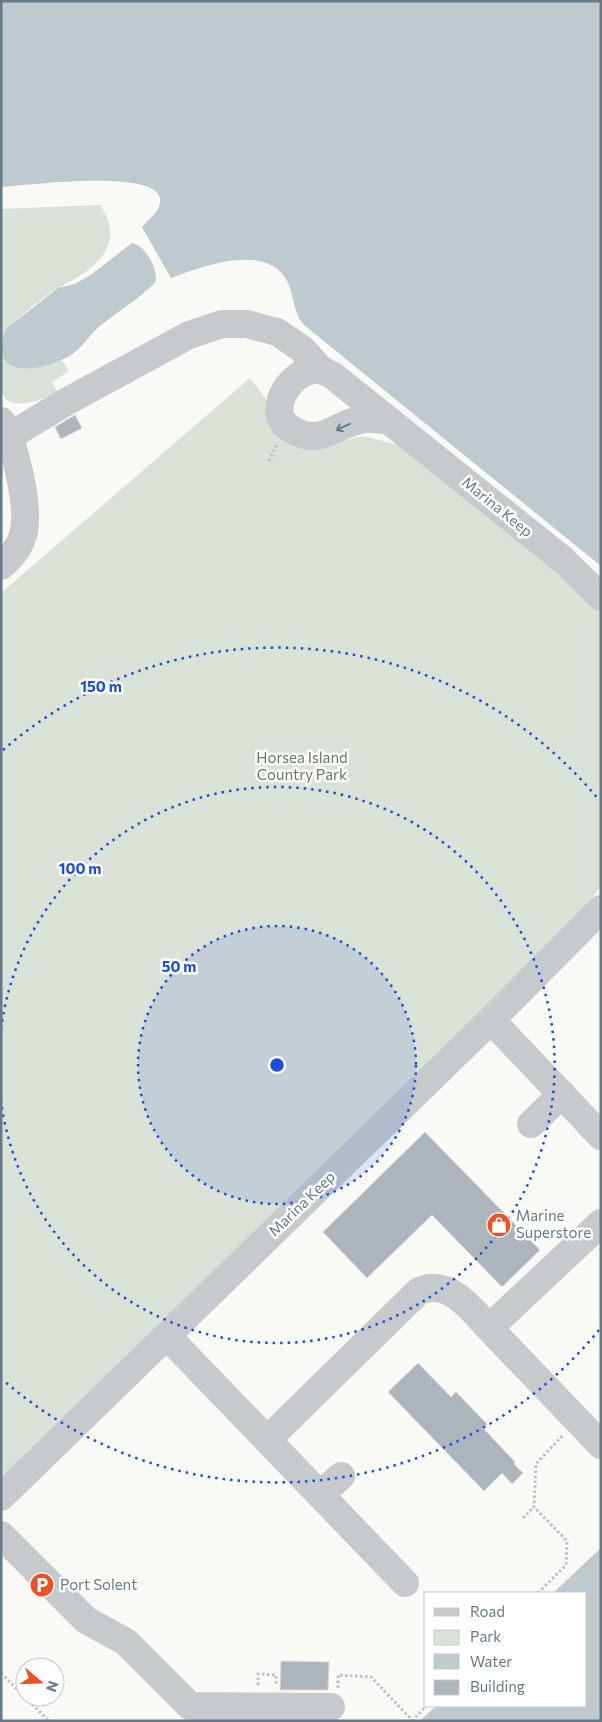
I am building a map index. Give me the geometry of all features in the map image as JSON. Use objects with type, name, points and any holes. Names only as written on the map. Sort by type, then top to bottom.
[{"type":"street","points":[[1,566],[12,557],[19,545],[24,529],[24,496],[6,428],[64,403],[189,335],[222,324],[248,324],[277,332],[302,349],[321,370]]},
{"type":"street","name":"Marina Keep","points":[[390,422],[365,418],[316,437],[308,437],[289,428],[280,415],[280,401],[289,384],[305,373],[321,370],[332,375],[562,559],[601,597]]},
{"type":"street","name":"Marina Keep","points":[[1,1497],[491,1020],[601,909]]},
{"type":"street","points":[[491,1020],[601,1136]]},
{"type":"street","points":[[531,1124],[562,1094]]},
{"type":"street","points":[[489,1328],[601,1222]]},
{"type":"street","points":[[267,1440],[419,1291],[439,1288],[455,1294],[601,1445]]},
{"type":"street","points":[[167,1336],[405,1583]]},
{"type":"street","points":[[320,1495],[341,1476]]},
{"type":"street","points":[[1,1535],[86,1620],[126,1642],[190,1706],[331,1708]]},
{"type":"path","points":[[523,1518],[534,1507],[536,1464],[577,1421]]},
{"type":"path","points":[[534,1507],[568,1541],[566,1565],[539,1592]]},
{"type":"path","points":[[1,1673],[15,1687]]},
{"type":"path","points":[[35,1707],[49,1721]]},
{"type":"path","points":[[412,1721],[425,1707]]},
{"type":"green space","points":[[100,205],[108,220],[110,233],[108,245],[103,256],[83,273],[47,295],[14,322],[4,336],[1,347],[1,209]]},
{"type":"green space","points":[[1,351],[2,355],[24,369],[61,359],[69,371],[52,382],[58,393],[28,403],[13,403],[6,399],[2,393]]},
{"type":"green space","name":"Horsea Island Country Park","points":[[250,378],[266,399],[267,412],[280,437],[295,447],[306,449],[322,448],[356,437],[368,437],[401,446],[601,608],[601,886],[585,908],[564,929],[1,1483],[1,593]]},
{"type":"water","points":[[1,1],[601,1],[601,566],[304,325],[295,309],[286,279],[276,268],[263,262],[248,260],[232,261],[199,268],[171,278],[142,227],[159,206],[160,203],[156,192],[141,185],[119,181],[63,182],[1,187]]},
{"type":"water","points":[[132,243],[141,248],[150,259],[155,272],[155,283],[101,325],[75,352],[64,359],[32,368],[12,366],[5,361],[1,346],[3,335],[8,327],[58,288],[75,284],[92,274]]},
{"type":"water","points":[[601,1548],[601,1721],[420,1721],[435,1707],[587,1707],[587,1592],[554,1592]]},
{"type":"building","points":[[75,415],[82,428],[61,439],[55,427]]},
{"type":"building","points":[[425,1132],[540,1250],[502,1287],[432,1215],[367,1278],[323,1232]]},
{"type":"building","points":[[418,1363],[451,1397],[456,1392],[487,1424],[483,1428],[523,1473],[512,1484],[502,1473],[484,1491],[388,1392]]},
{"type":"building","points":[[281,1661],[329,1662],[328,1690],[280,1690]]},
{"type":"place","name":"Marine Superstore","points":[[499,1225]]},
{"type":"place","name":"Port Solent","points":[[42,1585]]}]
